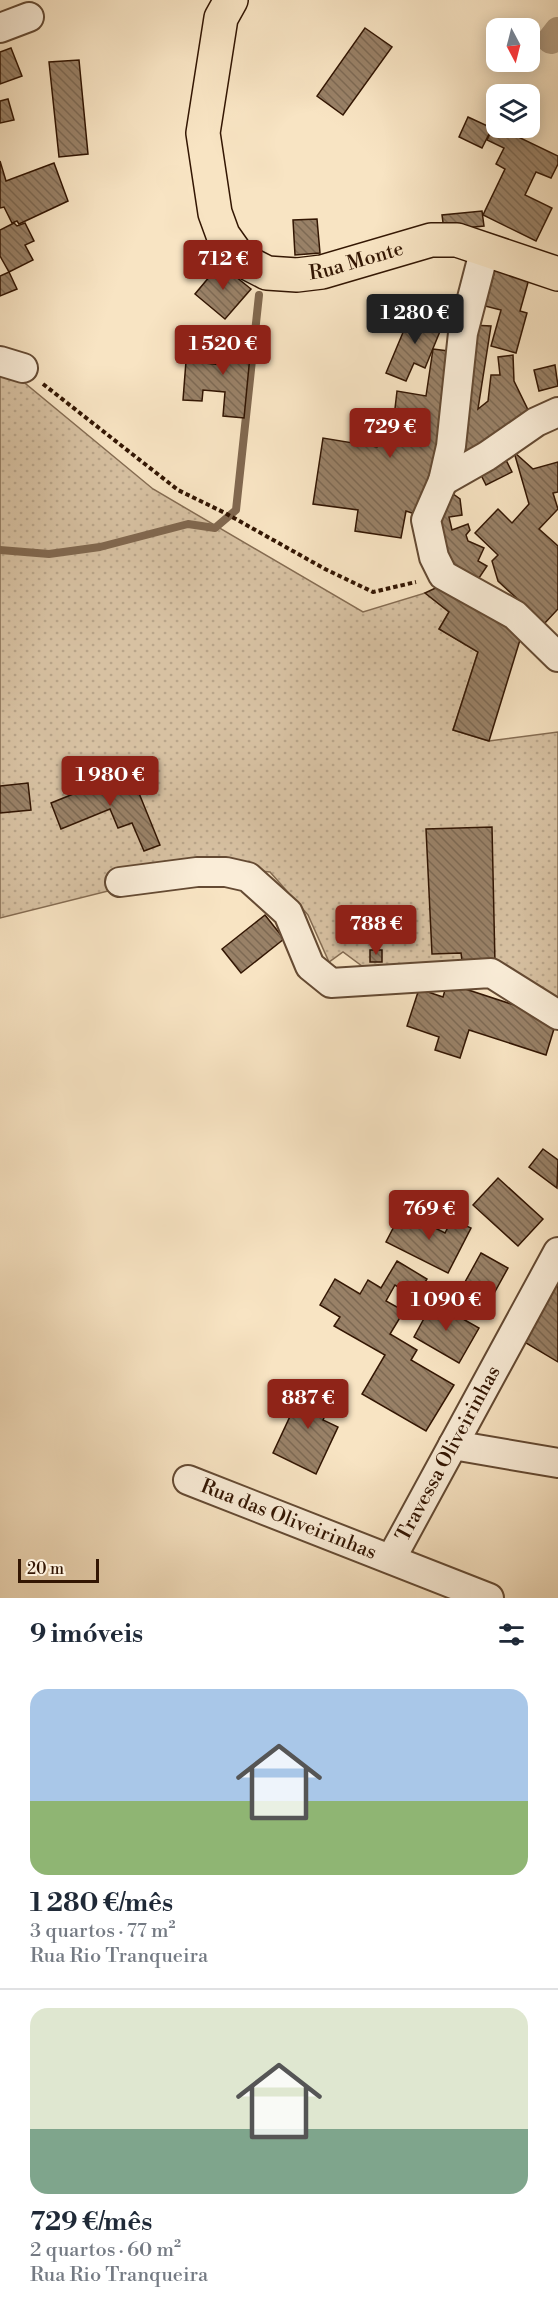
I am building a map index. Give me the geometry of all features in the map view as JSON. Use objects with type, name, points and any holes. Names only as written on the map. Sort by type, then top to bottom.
[{"type":"main road","name":"Rua Monte","points":[[231,0],[221,18],[203,133],[215,213],[223,235],[240,259],[267,273],[297,275],[322,272],[431,240],[457,240],[558,274]]},
{"type":"street","points":[[0,28],[29,17]]},
{"type":"street","points":[[485,248],[463,333],[451,446],[442,481],[426,520],[434,557],[443,575],[515,615],[558,657]]},
{"type":"street","points":[[442,481],[487,456],[536,422],[558,412]]},
{"type":"street","points":[[120,882],[197,872],[226,872],[248,877],[288,913],[310,966],[330,983],[491,973],[558,1015]]},
{"type":"street","name":"Travessa Oliveirinhas","points":[[391,1559],[558,1252]]},
{"type":"street","points":[[453,1445],[558,1463]]},
{"type":"street","name":"Rua das Oliveirinhas","points":[[188,1480],[489,1598]]},
{"type":"path","points":[[12,365],[178,490],[373,592],[443,575]]},
{"type":"shaded area","points":[[0,374],[15,375],[153,489],[363,612],[425,593],[449,612],[439,629],[478,652],[453,730],[489,741],[558,732],[558,1006],[495,964],[366,969],[343,952],[329,962],[308,915],[270,872],[208,866],[0,918]]},
{"type":"building","points":[[365,28],[392,47],[343,115],[317,96]]},
{"type":"building","points":[[11,48],[22,76],[0,84],[0,52]]},
{"type":"building","points":[[79,60],[88,154],[59,157],[49,62]]},
{"type":"building","points":[[8,99],[14,120],[0,123],[0,101]]},
{"type":"building","points":[[468,117],[486,125],[487,138],[482,148],[459,137]]},
{"type":"building","points":[[488,138],[520,138],[558,156],[558,164],[551,178],[536,172],[525,195],[552,208],[536,241],[483,215],[505,169],[496,164],[504,148],[487,140]]},
{"type":"building","points":[[0,161],[6,181],[54,163],[68,201],[19,224],[17,221],[12,223],[4,207],[0,208]]},
{"type":"building","points":[[482,211],[484,226],[444,230],[442,215]]},
{"type":"building","points":[[317,219],[320,253],[295,255],[293,220]]},
{"type":"building","points":[[14,223],[17,226],[25,223],[34,241],[25,245],[33,260],[9,272],[0,256],[0,230]]},
{"type":"building","points":[[220,264],[251,289],[225,319],[195,294]]},
{"type":"building","points":[[495,270],[529,279],[520,311],[527,313],[516,353],[491,346],[501,310],[485,306]]},
{"type":"building","points":[[9,272],[17,289],[0,296],[0,276]]},
{"type":"building","points":[[412,311],[443,324],[425,368],[414,363],[406,381],[386,373]]},
{"type":"building","points":[[470,325],[491,326],[478,409],[488,401],[491,375],[500,375],[498,357],[513,355],[514,381],[532,418],[455,461]]},
{"type":"building","points":[[206,329],[220,331],[217,348],[204,346]]},
{"type":"building","points":[[225,333],[252,335],[244,418],[223,416],[225,392],[203,390],[202,401],[183,400],[186,361],[222,365]]},
{"type":"building","points":[[433,349],[456,352],[443,437],[421,516],[406,511],[401,538],[355,531],[358,510],[313,504],[323,438],[377,447],[382,415],[394,417],[397,391],[426,396]]},
{"type":"building","points":[[555,365],[558,386],[539,391],[534,370]]},
{"type":"building","points":[[502,452],[512,472],[486,485],[476,465]]},
{"type":"building","points":[[514,452],[533,469],[558,462],[558,492],[553,493],[558,509],[539,529],[558,546],[558,609],[544,624],[498,581],[492,561],[498,555],[475,533],[498,509],[512,523],[529,504]]},
{"type":"building","points":[[449,491],[460,499],[462,515],[449,517],[452,530],[468,524],[470,530],[466,535],[468,541],[484,548],[478,561],[487,566],[473,587],[441,560],[436,506]]},
{"type":"building","points":[[446,583],[520,628],[520,640],[489,741],[453,730],[478,652],[439,629],[449,612],[425,593]]},
{"type":"building","points":[[130,771],[160,845],[144,851],[132,823],[118,828],[110,809],[61,829],[51,803]]},
{"type":"building","points":[[28,783],[31,810],[0,813],[0,786]]},
{"type":"building","points":[[492,827],[495,964],[463,968],[461,953],[432,954],[426,829]]},
{"type":"building","points":[[265,915],[284,939],[241,973],[222,949]]},
{"type":"building","points":[[370,950],[382,950],[382,962],[370,962]]},
{"type":"building","points":[[447,983],[557,1019],[546,1055],[469,1030],[460,1058],[435,1050],[439,1037],[407,1026],[419,989],[443,997]]},
{"type":"building","points":[[543,1149],[558,1160],[557,1188],[529,1167]]},
{"type":"building","points":[[498,1178],[543,1219],[518,1246],[473,1205]]},
{"type":"building","points":[[402,1211],[445,1233],[452,1219],[471,1228],[448,1273],[386,1242]]},
{"type":"building","points":[[481,1253],[508,1268],[492,1297],[465,1282]]},
{"type":"building","points":[[397,1261],[427,1279],[416,1298],[395,1285],[386,1301],[404,1311],[390,1334],[417,1350],[411,1360],[454,1385],[426,1431],[362,1394],[385,1355],[334,1326],[340,1317],[320,1305],[335,1279],[360,1294],[368,1280],[381,1288]]},
{"type":"building","points":[[558,1266],[558,1362],[521,1340]]},
{"type":"building","points":[[433,1302],[479,1328],[459,1363],[414,1337]]},
{"type":"building","points":[[306,1382],[335,1395],[323,1420],[338,1427],[316,1474],[273,1453]]},
{"type":"waterway","points":[[551,40],[558,31]]},
{"type":"waterway","points":[[0,550],[49,554],[100,547],[188,524],[215,528],[236,510],[259,295]]}]
